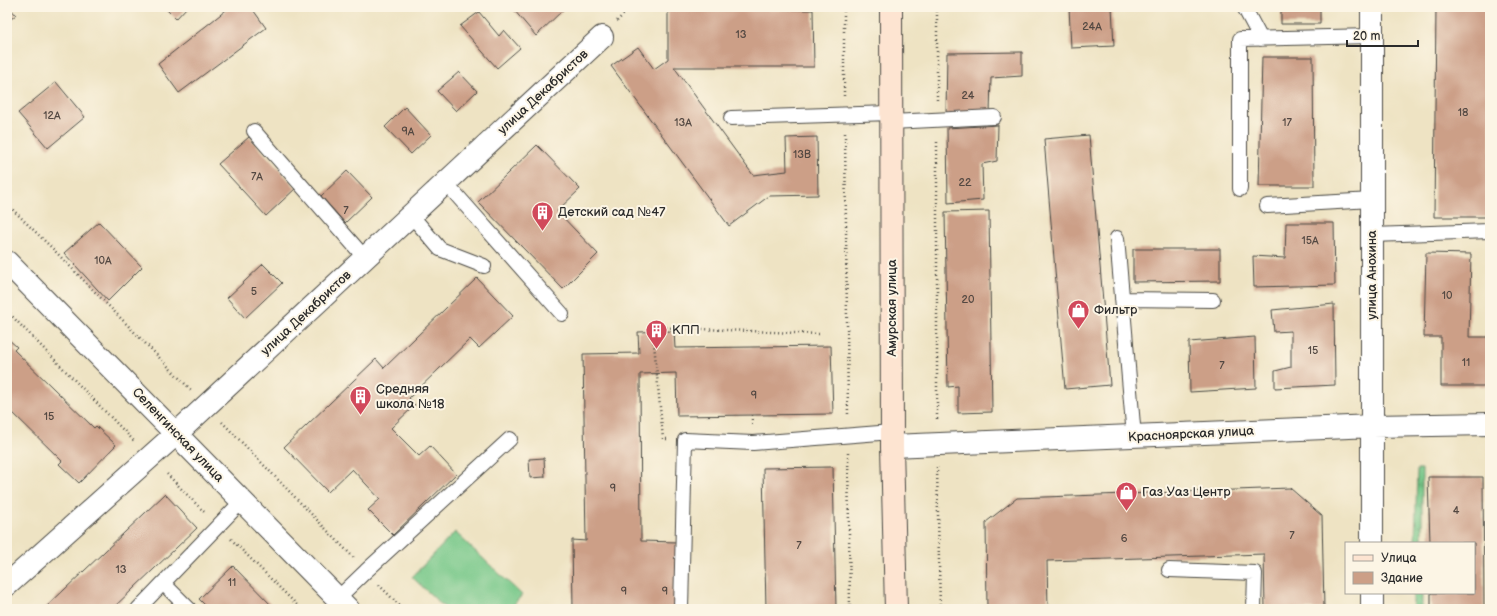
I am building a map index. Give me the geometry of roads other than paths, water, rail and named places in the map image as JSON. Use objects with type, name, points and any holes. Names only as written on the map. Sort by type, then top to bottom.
[{"type":"main road","name":"Амурская улица","points":[[890,7],[892,439],[896,609]]},
{"type":"street","name":"улица Анохина","points":[[1372,7],[1372,542]]},
{"type":"street","name":"улица Декабристов","points":[[7,584],[177,433],[602,37]]},
{"type":"street","name":"Селенгинская улица","points":[[7,262],[177,433],[343,604]]},
{"type":"street","name":"Красноярская улица","points":[[892,439],[1134,437],[1372,426],[1490,424]]},
{"type":"street","points":[[1372,594],[1372,609]]},
{"type":"lane","points":[[1244,7],[1261,39]]},
{"type":"lane","points":[[1240,189],[1240,40],[1372,36]]},
{"type":"lane","points":[[731,118],[844,114],[937,120],[994,117]]},
{"type":"lane","points":[[254,131],[365,258]]},
{"type":"lane","points":[[446,183],[562,314]]},
{"type":"lane","points":[[1267,206],[1372,200]]},
{"type":"lane","points":[[411,215],[440,249],[484,266]]},
{"type":"lane","points":[[1372,235],[1490,231]]},
{"type":"lane","points":[[1116,238],[1134,437]]},
{"type":"lane","points":[[1122,299],[1213,300]]},
{"type":"lane","points":[[681,609],[685,440],[753,443],[848,436],[892,439]]},
{"type":"lane","points":[[343,604],[366,571],[510,439]]},
{"type":"lane","points":[[138,609],[242,501]]},
{"type":"lane","points":[[1169,570],[1255,573],[1254,609]]},
{"type":"lane","points":[[164,583],[189,609]]},
{"type":"place","name":"Детский сад №47","points":[[542,232]]},
{"type":"place","name":"Фильтр","points":[[1079,330]]},
{"type":"place","name":"КПП","points":[[657,350]]},
{"type":"place","name":"Средняя школа №18","points":[[360,416]]},
{"type":"place","name":"Газ Уаз Центр","points":[[1126,512]]}]
